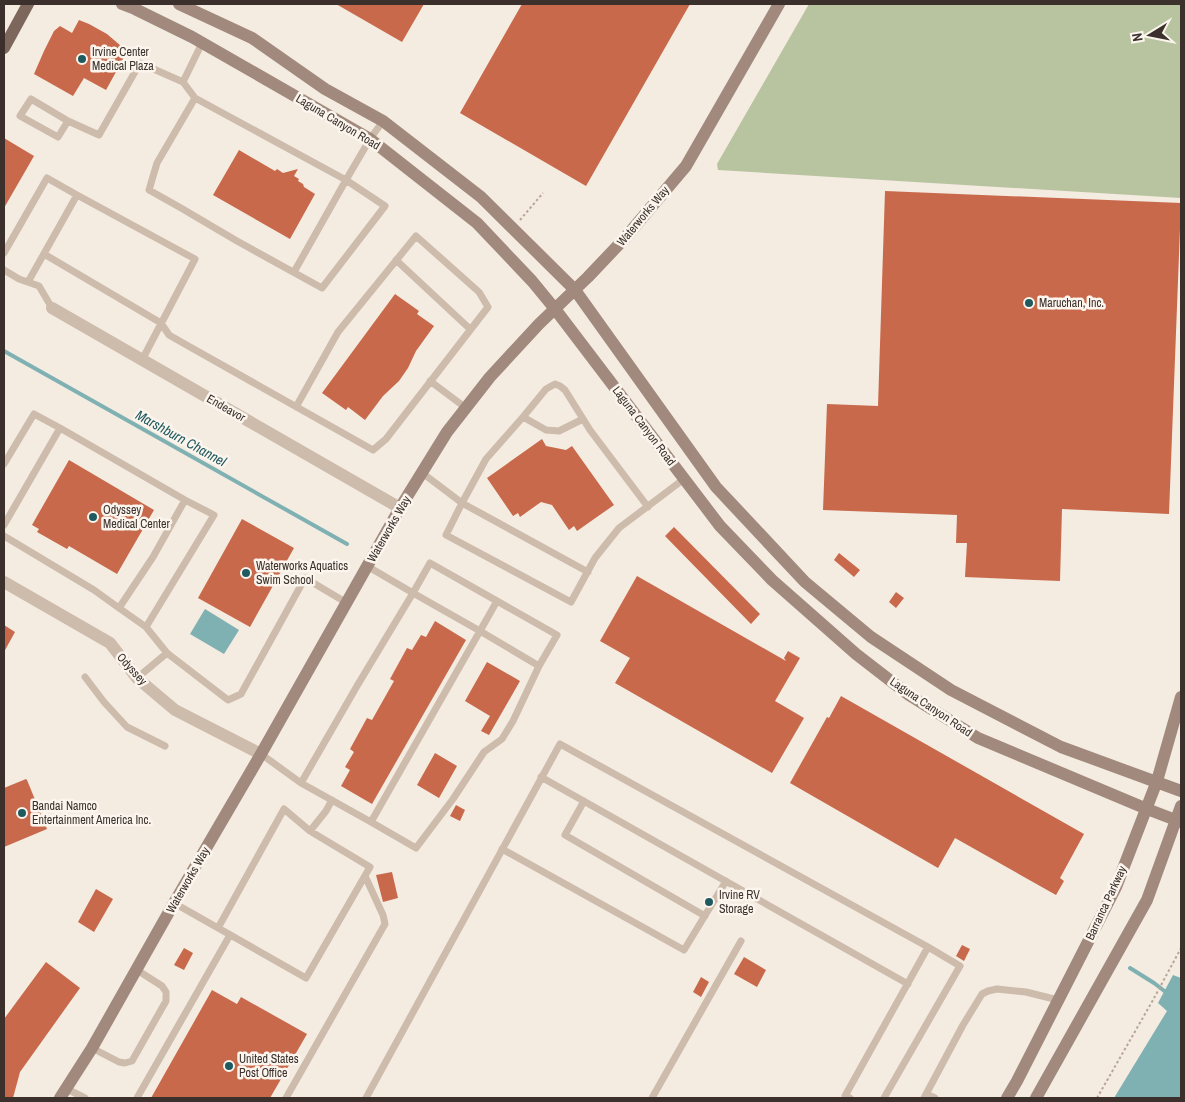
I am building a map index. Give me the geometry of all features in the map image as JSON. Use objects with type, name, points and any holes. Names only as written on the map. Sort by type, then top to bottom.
[{"type":"main road","points":[[4,48],[28,4]]},
{"type":"main road","name":"Laguna Canyon Road","points":[[122,4],[202,43],[370,139],[477,222],[532,281],[555,309],[720,526],[772,580],[856,654],[909,694],[978,738],[1178,821]]},
{"type":"main road","name":"Laguna Canyon Road","points":[[179,4],[252,38],[325,89],[382,121],[481,198],[575,290],[716,487],[799,576],[871,637],[952,690],[1060,747],[1181,790]]},
{"type":"main road","name":"Waterworks Way","points":[[62,1093],[92,1048],[400,508],[447,432],[490,377],[539,324],[625,238],[686,166],[780,4]]},
{"type":"main road","name":"Barranca Parkway","points":[[1007,1098],[1116,887],[1157,781],[1181,697]]},
{"type":"main road","points":[[1036,1098],[1147,900],[1178,821],[1181,806]]},
{"type":"street","name":"Endeavor","points":[[52,308],[400,508]]},
{"type":"street","name":"Odyssey","points":[[4,582],[110,643],[137,678],[175,710],[261,754]]},
{"type":"lane","points":[[183,82],[202,43]]},
{"type":"lane","points":[[68,121],[58,137],[20,116],[31,99],[68,121],[99,135],[140,63],[183,82],[195,98],[346,180],[385,206],[322,288],[149,190],[157,163],[195,98]]},
{"type":"lane","points":[[294,272],[382,121]]},
{"type":"lane","points":[[4,253],[47,178],[195,259],[142,360]]},
{"type":"lane","points":[[28,282],[77,195]]},
{"type":"lane","points":[[44,254],[161,323],[169,335],[296,407],[372,450],[386,439],[488,307],[479,292],[416,236],[338,332],[296,407]]},
{"type":"lane","points":[[396,260],[470,329]]},
{"type":"lane","points":[[4,270],[19,279],[39,286],[52,308]]},
{"type":"lane","points":[[430,381],[466,408]]},
{"type":"lane","points":[[648,507],[583,419],[566,390],[554,384],[546,389],[486,459],[446,535],[571,602],[596,558],[619,528],[648,507],[684,479]]},
{"type":"lane","points":[[4,464],[34,414],[214,515],[146,627]]},
{"type":"lane","points":[[523,417],[546,430],[559,431],[583,419]]},
{"type":"lane","points":[[4,525],[60,428]]},
{"type":"lane","points":[[421,472],[462,503],[588,572]]},
{"type":"lane","points":[[119,608],[153,556],[185,500]]},
{"type":"lane","points":[[4,536],[94,590],[146,627],[166,653],[228,700],[241,694],[305,578],[346,603]]},
{"type":"lane","points":[[261,754],[301,783],[416,848],[453,799],[484,752],[502,739],[557,635],[430,562],[301,783]]},
{"type":"lane","points":[[367,566],[539,666]]},
{"type":"lane","points":[[371,822],[497,601]]},
{"type":"lane","points":[[137,678],[166,653]]},
{"type":"lane","points":[[85,676],[104,702],[127,728],[165,746]]},
{"type":"lane","points":[[366,1098],[560,744],[960,966],[884,1098]]},
{"type":"lane","points":[[541,777],[908,984]]},
{"type":"lane","points":[[310,831],[332,800]]},
{"type":"lane","points":[[584,801],[565,835],[705,916]]},
{"type":"lane","points":[[174,903],[230,935],[306,978],[370,867],[310,831],[284,809],[218,928]]},
{"type":"lane","points":[[502,848],[684,950],[726,881]]},
{"type":"lane","points":[[286,1098],[385,924],[383,914],[365,876]]},
{"type":"lane","points":[[137,1098],[230,935]]},
{"type":"lane","points":[[652,1098],[741,941]]},
{"type":"lane","points":[[850,1098],[845,1096],[928,947]]},
{"type":"lane","points":[[92,1048],[119,1062],[125,1063],[132,1060],[166,1001],[166,992],[162,986],[137,970]]},
{"type":"lane","points":[[934,1098],[925,1096],[982,994],[997,989],[1026,992],[1058,1000]]},
{"type":"lane","points":[[62,1093],[85,1098]]},
{"type":"path","points":[[512,229],[543,193]]},
{"type":"path","points":[[1097,1098],[1181,948]]},
{"type":"green space","points":[[809,4],[1181,4],[1181,198],[718,170],[717,164]]},
{"type":"water","points":[[205,609],[239,630],[224,654],[190,634]]},
{"type":"water","points":[[1173,975],[1181,978],[1181,1098],[1114,1098],[1167,1011],[1158,1003]]},
{"type":"building","points":[[336,4],[424,4],[402,42]]},
{"type":"building","points":[[522,4],[690,4],[586,186],[460,113]]},
{"type":"building","name":"Irvine Center Medical Plaza","points":[[79,20],[107,34],[127,52],[106,90],[84,78],[73,96],[34,74],[54,31],[60,26],[72,33]]},
{"type":"building","points":[[4,138],[34,156],[4,208]]},
{"type":"building","points":[[239,150],[275,171],[277,169],[283,173],[298,169],[294,176],[299,179],[298,181],[304,187],[315,194],[290,239],[213,195]]},
{"type":"building","name":"Maruchan, Inc.","points":[[885,191],[1181,203],[1169,514],[1062,509],[1060,581],[965,577],[967,543],[956,543],[957,515],[823,510],[827,404],[878,406]]},
{"type":"building","points":[[395,294],[419,311],[417,314],[434,326],[416,351],[399,381],[383,396],[365,420],[348,407],[346,410],[322,393]]},
{"type":"building","points":[[542,439],[546,446],[566,450],[572,446],[614,505],[577,531],[574,526],[569,530],[552,505],[541,502],[520,517],[518,513],[513,516],[487,478]]},
{"type":"building","name":"Odyssey Medical Center","points":[[69,460],[154,510],[117,574],[69,546],[67,549],[37,532],[39,529],[32,525]]},
{"type":"building","name":"Waterworks Aquatics Swim School","points":[[242,519],[294,548],[250,627],[198,598]]},
{"type":"building","points":[[674,527],[760,614],[751,624],[665,536]]},
{"type":"building","points":[[839,553],[860,570],[854,577],[834,560]]},
{"type":"building","points":[[637,576],[786,661],[784,658],[788,651],[800,658],[775,701],[804,718],[772,773],[615,683],[630,658],[600,641]]},
{"type":"building","points":[[896,592],[904,598],[896,608],[889,602]]},
{"type":"building","points":[[435,621],[466,640],[372,804],[341,786],[350,770],[345,767],[354,752],[350,749],[367,718],[372,720],[394,681],[390,679],[407,648],[412,650],[421,635],[426,637]]},
{"type":"building","points":[[4,625],[15,632],[4,652]]},
{"type":"building","points":[[487,662],[520,681],[489,735],[481,731],[490,716],[465,701]]},
{"type":"building","points":[[841,696],[1084,834],[1060,878],[1064,881],[1056,895],[955,838],[938,868],[790,783]]},
{"type":"building","points":[[435,753],[457,766],[439,798],[417,785]]},
{"type":"building","name":"Bandai Namco Entertainment America Inc.","points":[[26,779],[47,829],[4,847],[4,788]]},
{"type":"building","points":[[456,805],[465,810],[460,821],[450,816]]},
{"type":"building","points":[[392,872],[398,898],[383,902],[376,875]]},
{"type":"building","points":[[96,889],[113,899],[94,932],[78,922]]},
{"type":"building","points":[[962,945],[970,949],[964,961],[956,956]]},
{"type":"building","points":[[184,948],[193,953],[184,970],[174,965]]},
{"type":"building","points":[[744,957],[766,970],[757,987],[734,974]]},
{"type":"building","points":[[46,962],[80,988],[20,1072],[13,1098],[4,1098],[4,1019]]},
{"type":"building","points":[[701,977],[709,982],[701,997],[693,992]]},
{"type":"building","name":"United States Post Office","points":[[212,990],[237,1004],[241,997],[307,1034],[270,1098],[151,1098]]},
{"type":"waterway","name":"Marshburn Channel","points":[[4,351],[347,544]]},
{"type":"waterway","name":"Marshburn Channel","points":[[1130,968],[1167,993]]},
{"type":"place","name":"Irvine Center Medical Plaza","points":[[82,59]]},
{"type":"place","name":"Maruchan, Inc.","points":[[1029,303]]},
{"type":"place","name":"Odyssey Medical Center","points":[[93,517]]},
{"type":"place","name":"Waterworks Aquatics Swim School","points":[[246,573]]},
{"type":"place","name":"Bandai Namco Entertainment America Inc.","points":[[22,813]]},
{"type":"place","name":"Irvine RV Storage","points":[[709,902]]},
{"type":"place","name":"United States Post Office","points":[[229,1066]]}]
